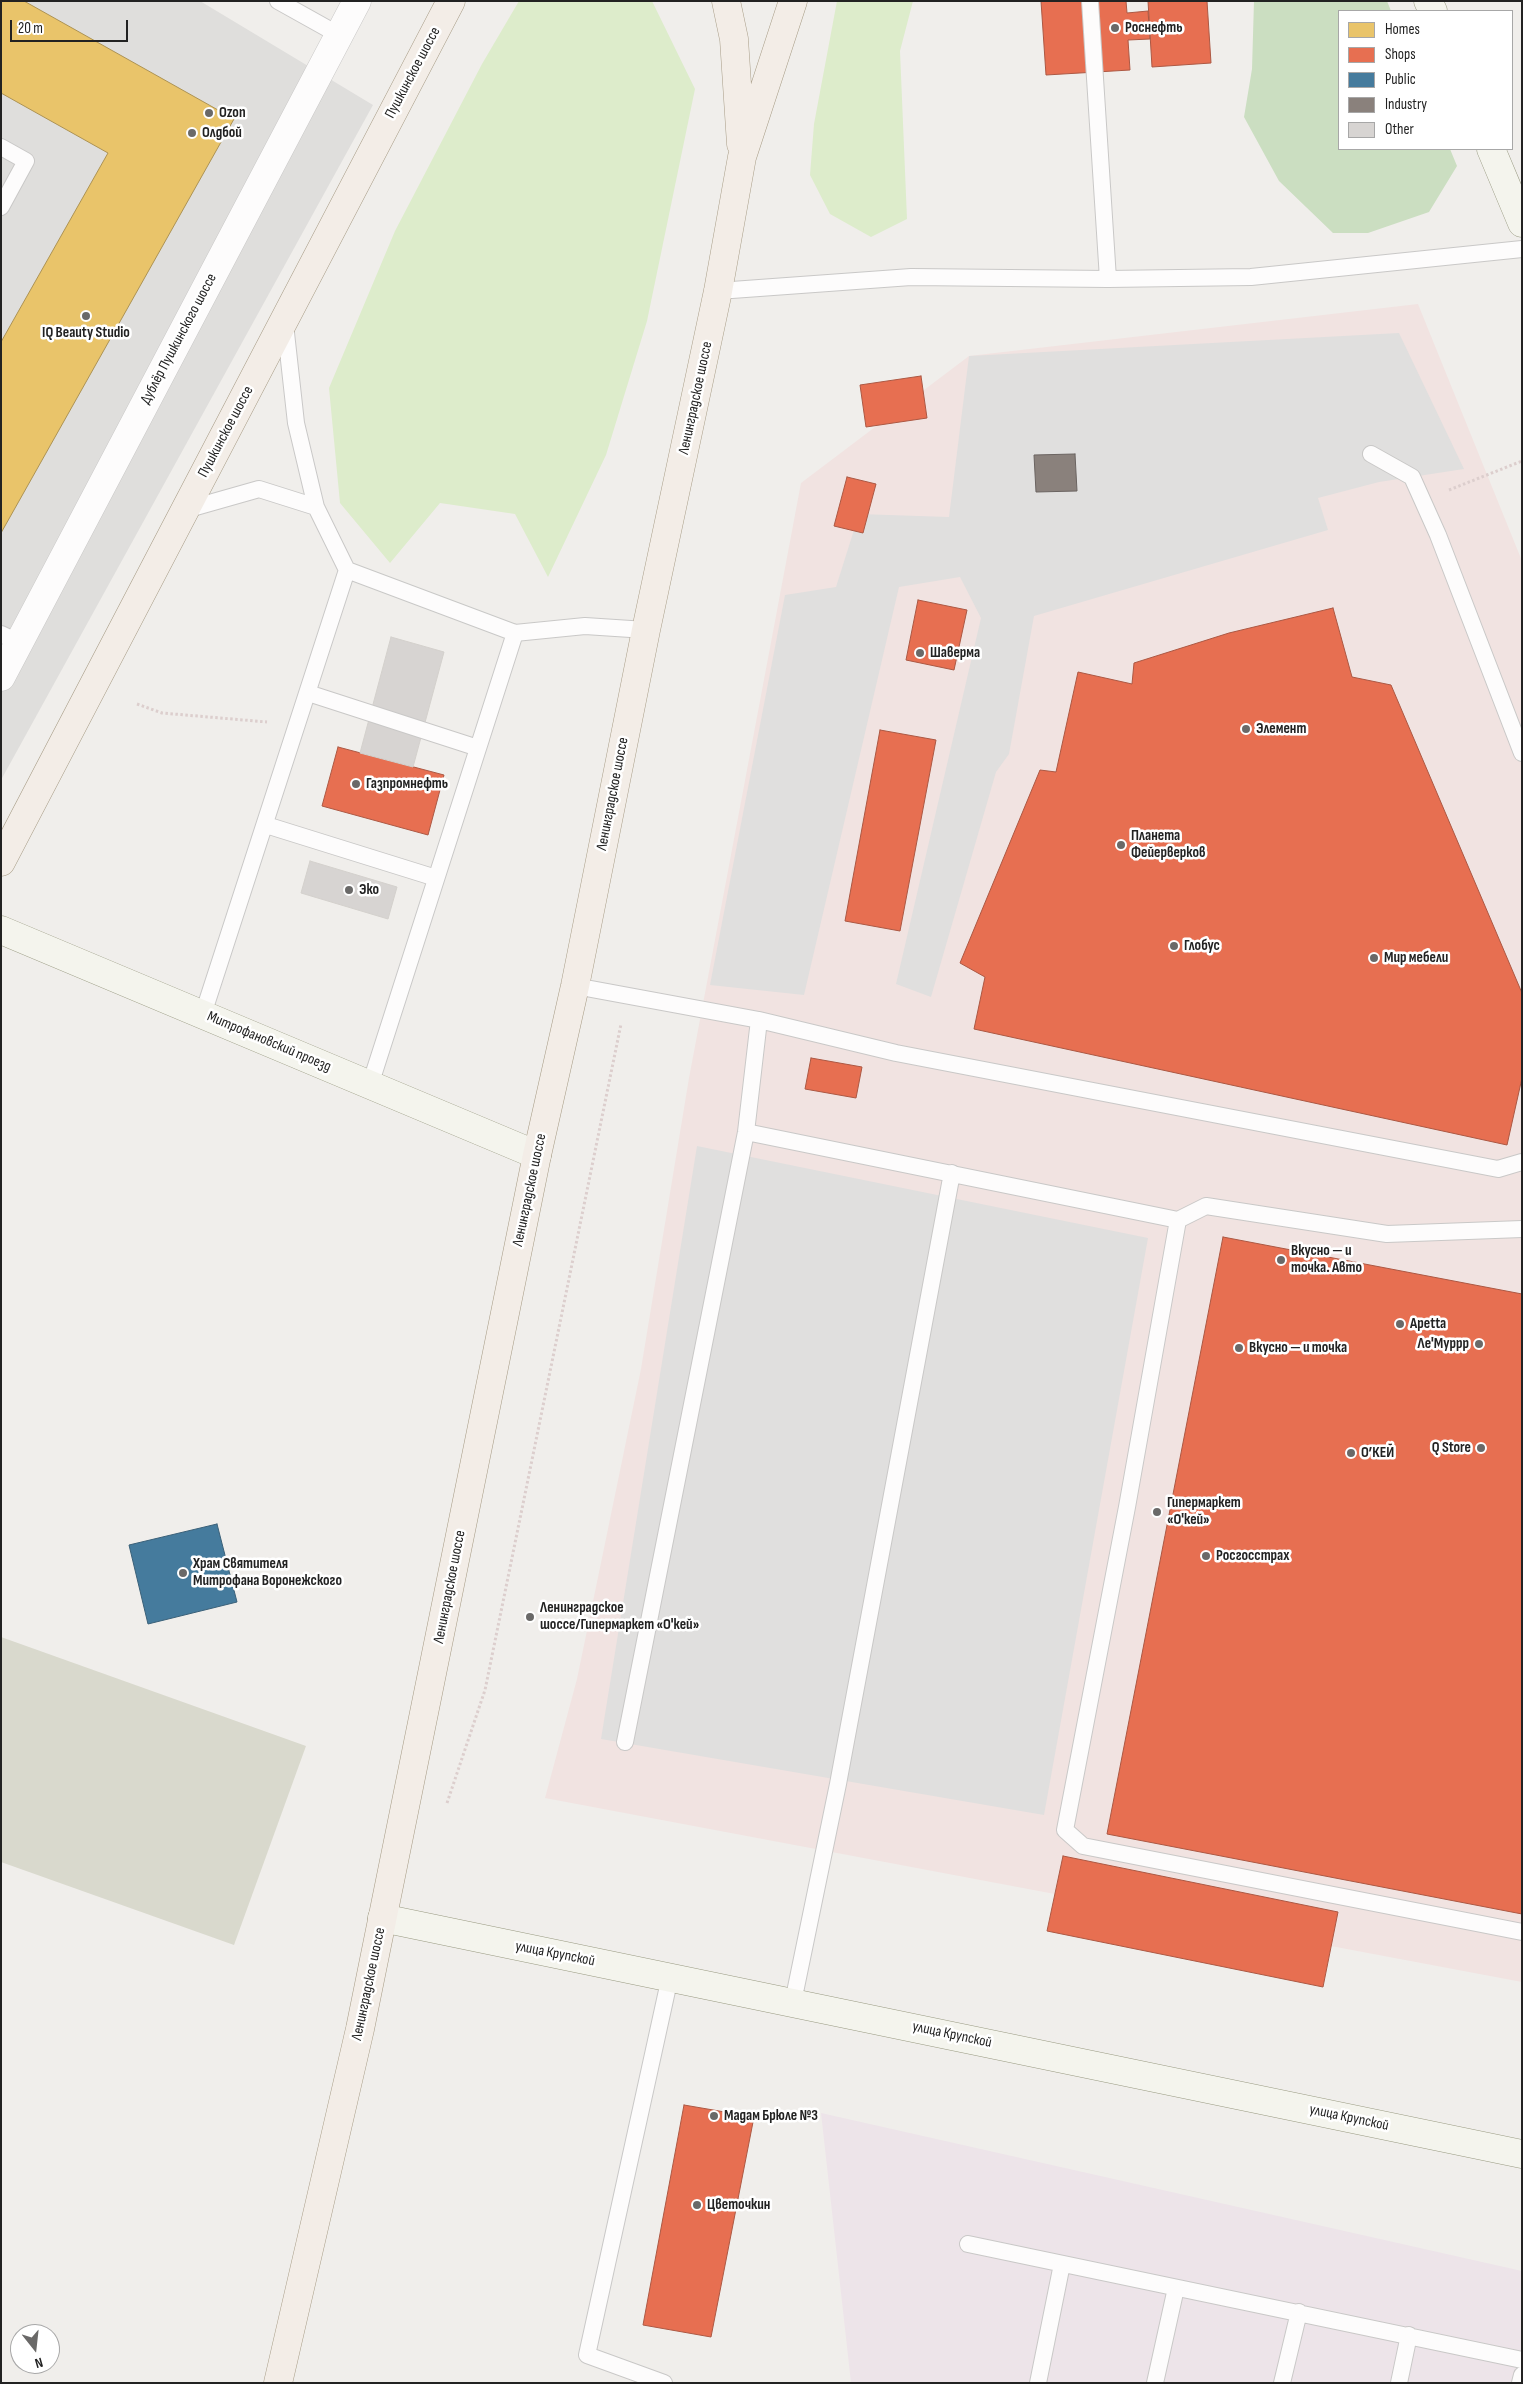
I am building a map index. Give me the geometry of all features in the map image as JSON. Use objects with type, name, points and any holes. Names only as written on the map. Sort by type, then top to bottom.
[{"type":"main road","name":"Пушкинское шоссе","points":[[1,862],[451,1]]},
{"type":"main road","points":[[726,1],[734,39],[742,157]]},
{"type":"main road","name":"Ленинградское шоссе","points":[[278,2383],[360,2029],[537,1155],[575,986],[646,630],[718,291],[742,157],[793,1]]},
{"type":"street","name":"Дублёр Пушкинского шоссе","points":[[1,677],[10,638],[357,1]]},
{"type":"street","points":[[1490,150],[1522,223]]},
{"type":"street","name":"Митрофановский проезд","points":[[1,930],[537,1155]]},
{"type":"street","name":"улица Крупской","points":[[382,1918],[1522,2154]]},
{"type":"lane","points":[[278,1],[339,35]]},
{"type":"lane","points":[[1090,1],[1108,279]]},
{"type":"lane","points":[[1,147],[26,161],[1,207]]},
{"type":"lane","points":[[718,291],[911,277],[1251,278],[1522,249]]},
{"type":"lane","points":[[284,320],[296,423],[316,507],[347,570],[515,633],[584,626],[646,630]]},
{"type":"lane","points":[[1372,454],[1412,477],[1438,535],[1522,753]]},
{"type":"lane","points":[[185,510],[259,489],[316,507]]},
{"type":"lane","points":[[204,1014],[347,570]]},
{"type":"lane","points":[[370,1085],[515,633]]},
{"type":"lane","points":[[308,693],[478,748]]},
{"type":"lane","points":[[266,824],[436,878]]},
{"type":"lane","points":[[575,986],[758,1020],[896,1053],[1498,1169],[1522,1162]]},
{"type":"lane","points":[[625,1742],[746,1132],[758,1020]]},
{"type":"lane","points":[[746,1132],[1178,1220],[1206,1206],[1387,1234],[1522,1228]]},
{"type":"lane","points":[[793,2002],[838,1784],[952,1173]]},
{"type":"lane","points":[[1178,1220],[1129,1498],[1065,1830],[1083,1846],[1522,1932]]},
{"type":"lane","points":[[664,2383],[587,2355],[670,1977]]},
{"type":"lane","points":[[968,2244],[1522,2360]]},
{"type":"lane","points":[[1038,2383],[1062,2264]]},
{"type":"lane","points":[[1155,2383],[1176,2288]]},
{"type":"lane","points":[[1282,2383],[1298,2312]]},
{"type":"lane","points":[[1399,2383],[1409,2335]]},
{"type":"lane","points":[[1520,2383],[1522,2375]]},
{"type":"path","points":[[1423,501],[1522,461]]},
{"type":"path","points":[[137,704],[162,714],[268,722]]},
{"type":"path","points":[[447,1803],[485,1690],[621,1023]]},
{"type":"shaded area","points":[[1,1],[200,1],[373,105],[1,780]]},
{"type":"shaded area","points":[[1418,304],[1522,561],[1522,1982],[545,1798],[577,1679],[641,1369],[689,1078],[801,483],[969,356]]},
{"type":"shaded area","points":[[1399,333],[1464,469],[1379,482],[1318,498],[1328,530],[1034,616],[1009,754],[996,772],[931,997],[896,984],[981,618],[960,577],[899,587],[804,995],[710,985],[785,595],[836,587],[859,514],[949,517],[969,356]]},
{"type":"shaded area","points":[[697,1146],[1148,1238],[1044,1815],[601,1739]]},
{"type":"shaded area","points":[[1,1637],[306,1746],[234,1945],[1,1862]]},
{"type":"shaded area","points":[[821,2113],[1522,2271],[1522,2383],[851,2383]]},
{"type":"green space","points":[[519,1],[652,1],[695,89],[647,321],[606,455],[548,577],[515,514],[440,503],[390,563],[340,503],[329,388],[395,231],[482,64]]},
{"type":"green space","points":[[837,1],[913,1],[900,51],[907,219],[871,237],[830,214],[810,175],[814,124]]},
{"type":"green space","points":[[1254,1],[1387,1],[1391,10],[1338,10],[1338,150],[1450,150],[1457,166],[1429,212],[1368,233],[1333,233],[1279,181],[1244,117],[1252,69]]},
{"type":"building: Homes","points":[[1,1],[24,1],[234,119],[1,533],[1,342],[108,153],[1,93]]},
{"type":"building: Shops","points":[[1041,1],[1126,1],[1127,13],[1148,11],[1150,39],[1128,40],[1130,70],[1046,75]]},
{"type":"building: Shops","points":[[1148,1],[1207,1],[1211,63],[1152,67]]},
{"type":"building: Shops","points":[[921,376],[927,418],[866,427],[860,385]]},
{"type":"building: Shops","points":[[847,477],[876,484],[863,533],[834,526]]},
{"type":"building: Shops","points":[[918,600],[967,610],[954,670],[906,660]]},
{"type":"building: Shops","points":[[1333,608],[1352,677],[1391,685],[1522,993],[1522,1078],[1507,1145],[974,1029],[985,977],[960,963],[1040,770],[1056,772],[1078,672],[1132,684],[1134,663],[1229,633]]},
{"type":"building: Shops","points":[[880,730],[936,740],[900,931],[845,921]]},
{"type":"building: Shops","points":[[338,747],[444,775],[428,835],[322,806]]},
{"type":"building: Shops","points":[[811,1058],[862,1067],[856,1098],[805,1089]]},
{"type":"building: Shops","name":"О’КЕЙ","points":[[1223,1237],[1522,1294],[1522,1914],[1107,1834]]},
{"type":"building: Shops","points":[[1063,1856],[1338,1912],[1323,1987],[1047,1931]]},
{"type":"building: Shops","points":[[684,2105],[754,2117],[711,2337],[643,2325]]},
{"type":"building: Public","name":"Храм Святителя Митрофана Воронежского","points":[[217,1524],[237,1602],[148,1624],[129,1545]]},
{"type":"building: Industry","points":[[1075,454],[1077,491],[1036,492],[1034,455]]},
{"type":"building: Other","points":[[391,637],[444,652],[413,767],[360,753]]},
{"type":"building: Other","name":"Эко","points":[[310,861],[397,887],[388,919],[301,893]]},
{"type":"place","name":"Роснефть","points":[[1115,28]]},
{"type":"place","name":"Ozon","points":[[209,113]]},
{"type":"place","name":"Олдбой","points":[[192,133]]},
{"type":"place","name":"IQ Beauty Studio","points":[[86,316]]},
{"type":"place","name":"Шаверма","points":[[920,653]]},
{"type":"place","name":"Элемент","points":[[1246,729]]},
{"type":"place","name":"Газпромнефть","points":[[356,784]]},
{"type":"place","name":"Планета Фейерверков","points":[[1121,845]]},
{"type":"place","name":"Эко","points":[[349,890]]},
{"type":"place","name":"Глобус","points":[[1174,946]]},
{"type":"place","name":"Мир мебели","points":[[1374,958]]},
{"type":"place","name":"Вкусно — и точка. Авто","points":[[1281,1260]]},
{"type":"place","name":"Apetta","points":[[1400,1324]]},
{"type":"place","name":"Ле'Муррр","points":[[1479,1344]]},
{"type":"place","name":"Вкусно — и точка","points":[[1239,1348]]},
{"type":"place","name":"Q Store","points":[[1481,1448]]},
{"type":"place","name":"О’КЕЙ","points":[[1351,1453]]},
{"type":"place","name":"Гипермаркет «О'кей»","points":[[1157,1512]]},
{"type":"place","name":"Росгосстрах","points":[[1206,1556]]},
{"type":"place","name":"Храм Святителя Митрофана Воронежского","points":[[183,1573]]},
{"type":"place","name":"Ленинградское шоссе/Гипермаркет «О'кей»","points":[[530,1617]]},
{"type":"place","name":"Мадам Брюле №3","points":[[714,2116]]},
{"type":"place","name":"Цветочкин","points":[[697,2205]]}]
